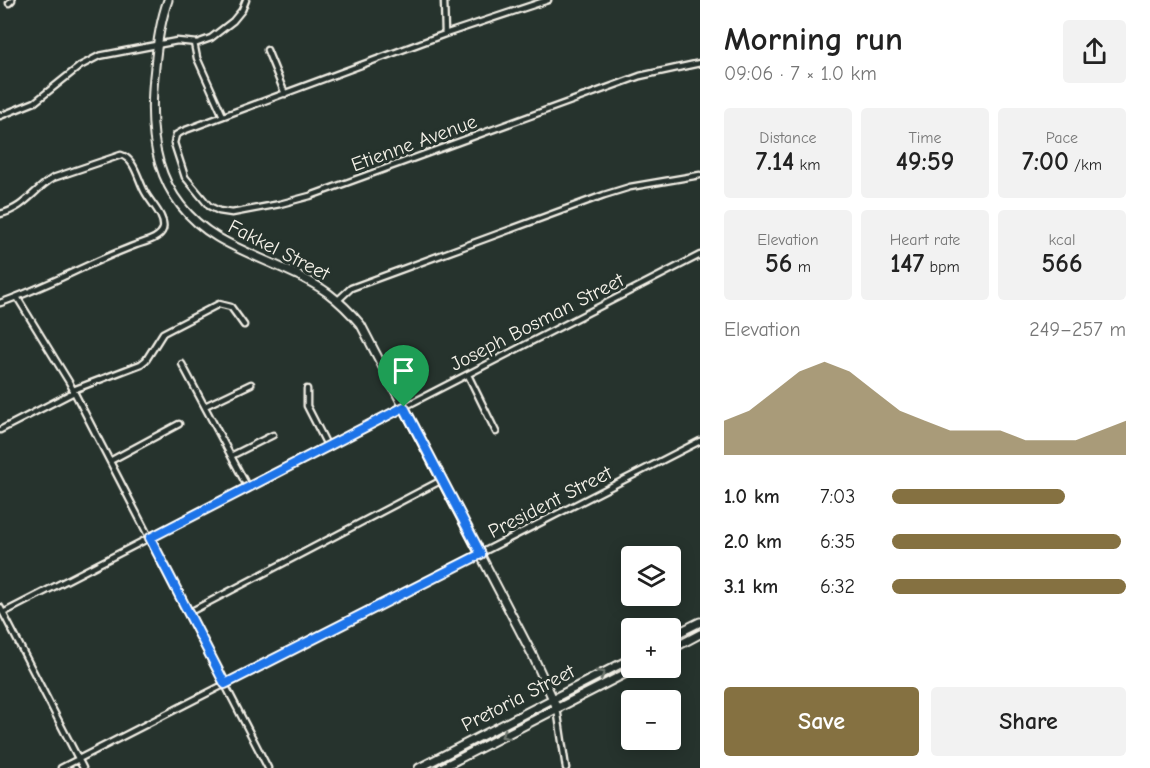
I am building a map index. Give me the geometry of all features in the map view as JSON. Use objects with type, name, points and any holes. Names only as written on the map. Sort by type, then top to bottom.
[{"type":"street","name":"Fakkel Street","points":[[168,0],[157,45],[151,96],[152,134],[159,165],[177,199],[196,221],[216,236],[310,282],[338,301],[364,329],[554,698],[566,768]]},
{"type":"street","points":[[0,116],[33,104],[80,66],[95,57],[183,40],[194,43],[211,38],[230,24],[242,10],[246,0]]},
{"type":"street","points":[[444,0],[445,34]]},
{"type":"street","points":[[194,43],[197,58],[223,116],[445,34],[548,0]]},
{"type":"street","points":[[267,50],[285,94]]},
{"type":"street","name":"Etienne Avenue","points":[[223,116],[183,131],[175,139],[181,167],[189,183],[209,206],[231,213],[310,196],[640,76],[700,63]]},
{"type":"street","points":[[0,214],[22,205],[53,178],[121,155],[131,162],[163,226],[162,231],[152,239],[0,303]]},
{"type":"street","points":[[338,301],[351,288],[604,195],[630,187],[700,175]]},
{"type":"street","name":"Joseph Bosman Street","points":[[1,611],[150,538],[700,255]]},
{"type":"street","points":[[17,297],[74,391],[268,768]]},
{"type":"street","points":[[0,430],[74,391],[141,364],[163,333],[219,304],[231,307],[244,325]]},
{"type":"street","points":[[182,364],[248,488]]},
{"type":"street","points":[[468,375],[496,432]]},
{"type":"street","points":[[205,406],[251,384]]},
{"type":"street","points":[[307,389],[307,406],[328,447]]},
{"type":"street","points":[[110,461],[179,424]]},
{"type":"street","points":[[231,456],[273,435]]},
{"type":"street","name":"President Street","points":[[61,768],[700,441]]},
{"type":"street","points":[[188,613],[442,480]]},
{"type":"street","points":[[1,611],[83,768]]},
{"type":"street","points":[[681,632],[700,622]]},
{"type":"street","points":[[681,644],[700,634]]},
{"type":"street","name":"Pretoria Street","points":[[418,768],[621,664]]},
{"type":"street","name":"Pretoria Street","points":[[441,768],[621,676]]},
{"type":"route","points":[[404,407],[481,554],[225,684],[150,538],[404,407]]}]
